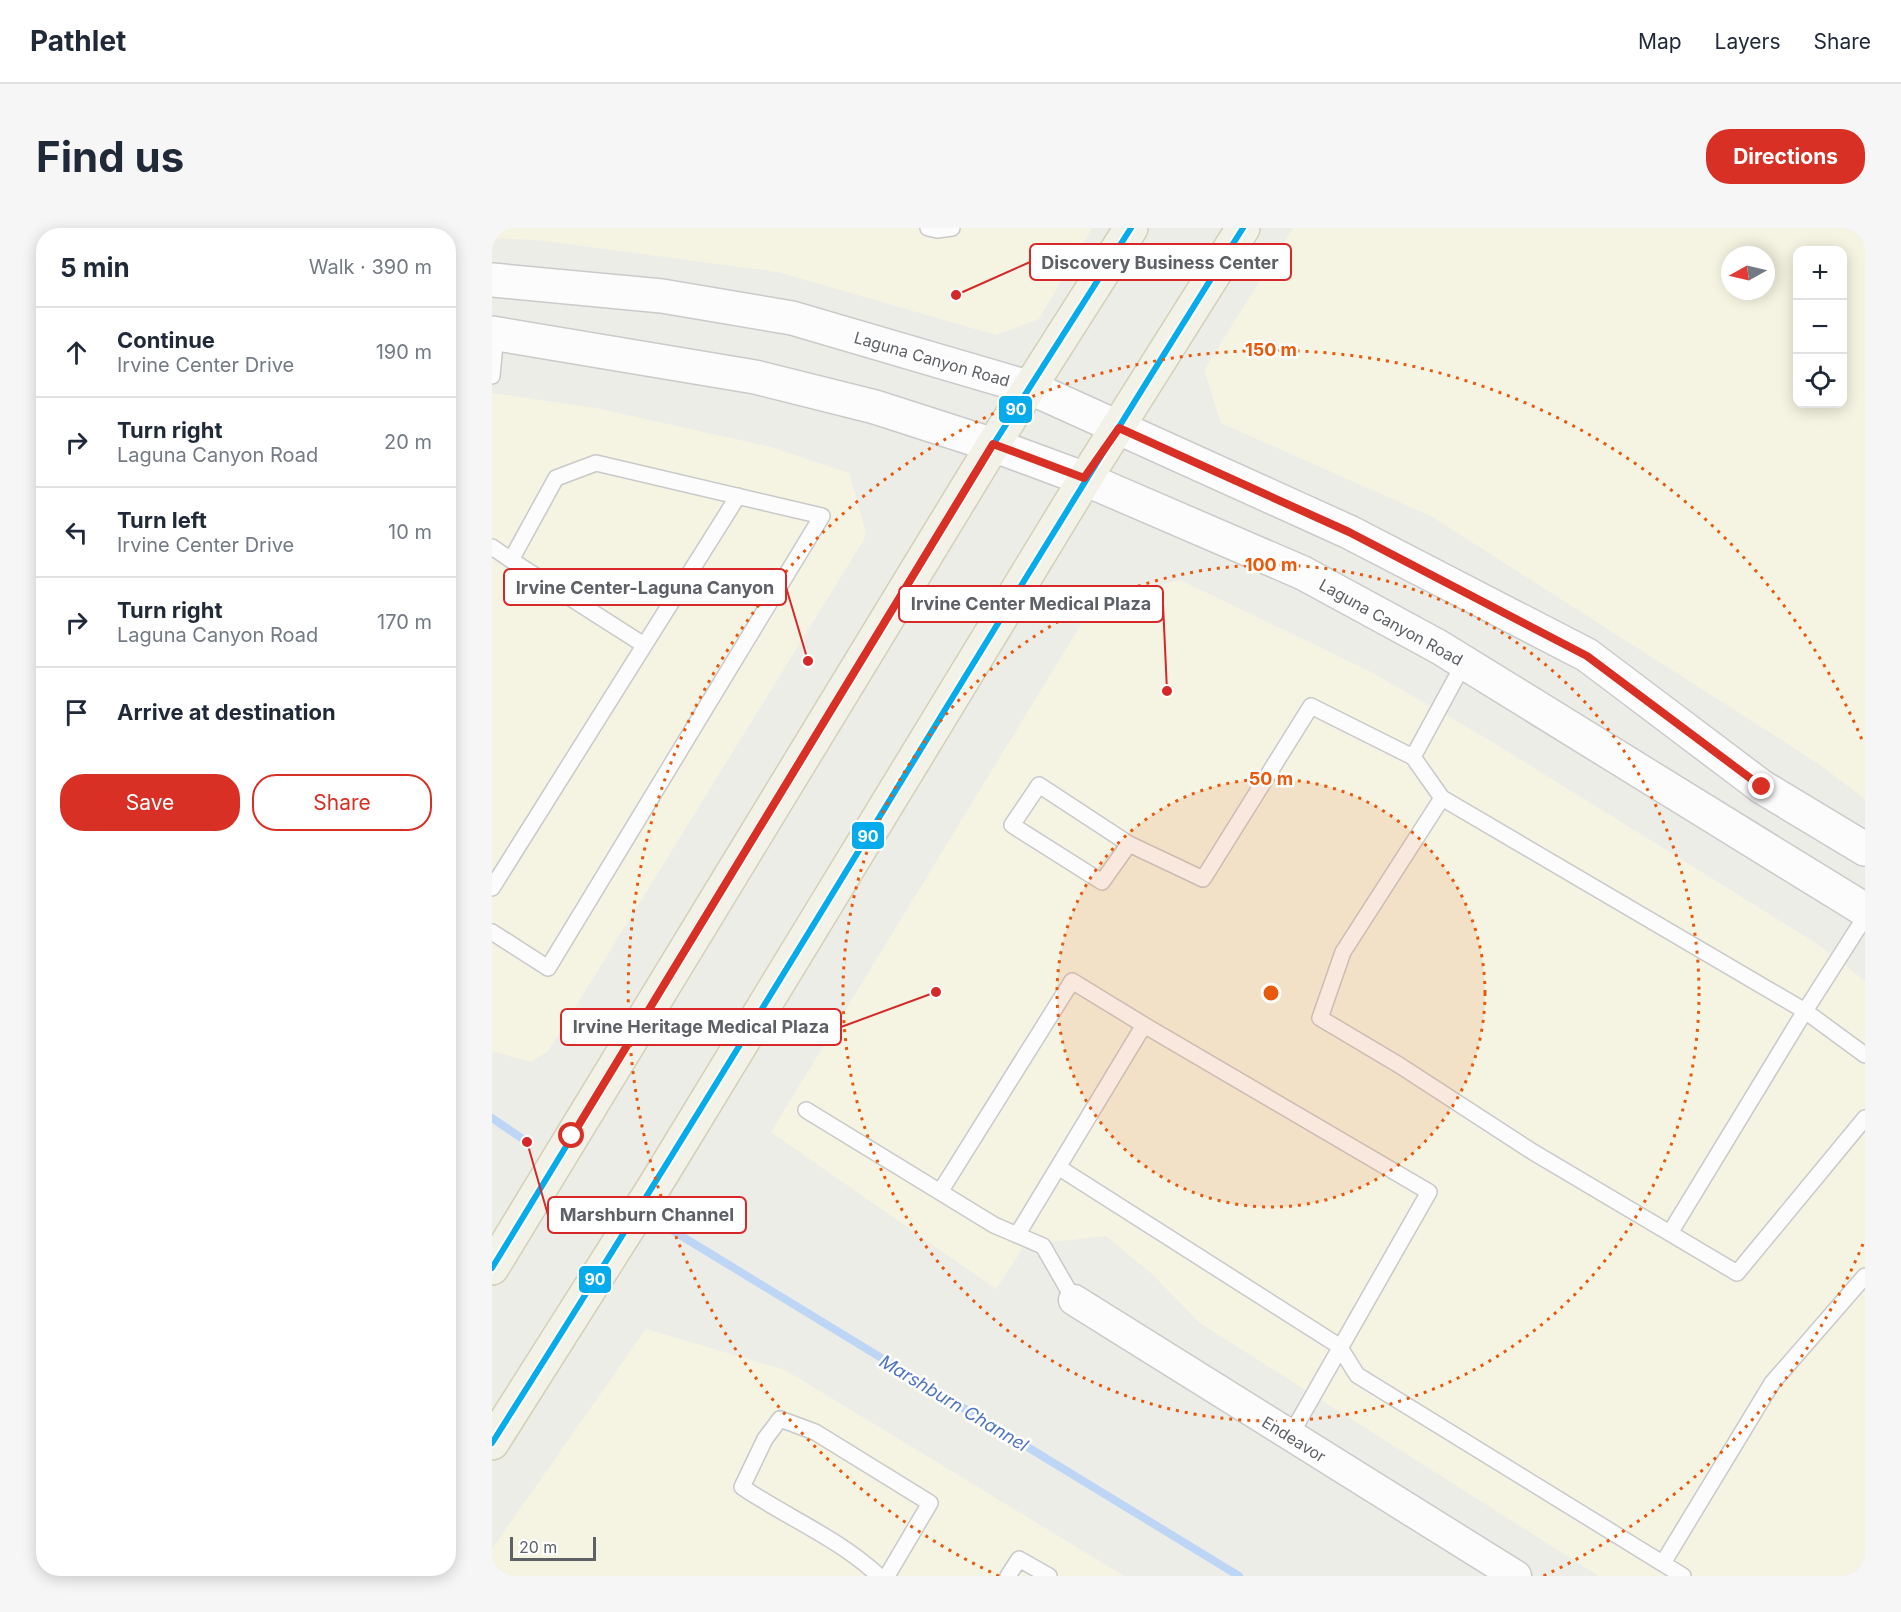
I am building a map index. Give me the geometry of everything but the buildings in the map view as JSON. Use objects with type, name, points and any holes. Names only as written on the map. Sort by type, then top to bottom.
[{"type":"main road","points":[[492,1268],[993,444],[1131,228]]},
{"type":"main road","points":[[492,1443],[654,1187],[956,694],[1084,478],[1119,428],[1243,228]]},
{"type":"main road","name":"Laguna Canyon Road","points":[[492,280],[662,296],[792,318],[1030,388],[1349,532],[1587,656],[1762,787],[1865,849]]},
{"type":"main road","name":"Laguna Canyon Road","points":[[494,333],[755,377],[875,407],[993,444],[1084,478],[1303,573],[1464,663],[1865,910]]},
{"type":"street","name":"Endeavor","points":[[1074,1300],[1516,1576]]},
{"type":"lane","points":[[928,228],[952,228]]},
{"type":"lane","points":[[492,376],[494,333]]},
{"type":"lane","points":[[492,932],[548,968],[822,516],[596,463],[556,478],[511,560]]},
{"type":"lane","points":[[492,888],[738,496]]},
{"type":"lane","points":[[492,547],[644,645]]},
{"type":"lane","points":[[1413,757],[1464,663]]},
{"type":"lane","points":[[1129,844],[1102,882],[1012,825],[1039,785],[1129,844],[1203,879],[1311,706],[1413,757],[1442,798],[1805,1011],[1865,1055]]},
{"type":"lane","points":[[1442,798],[1342,952],[1320,1018],[1399,1065],[1533,1152],[1737,1273],[1865,1118]]},
{"type":"lane","points":[[1670,1233],[1865,917]]},
{"type":"lane","points":[[940,1192],[1072,981],[1429,1192],[1339,1346],[1290,1436]]},
{"type":"lane","points":[[1017,1235],[1144,1025]]},
{"type":"lane","points":[[806,1110],[994,1225],[1043,1246],[1074,1300]]},
{"type":"lane","points":[[1058,1167],[1339,1346],[1357,1375],[1683,1576]]},
{"type":"lane","points":[[1663,1563],[1772,1383],[1865,1276]]},
{"type":"lane","points":[[879,1576],[855,1554],[772,1507],[742,1487],[765,1438],[780,1419],[815,1432],[930,1503],[887,1576]]},
{"type":"lane","points":[[1008,1576],[1019,1558],[1049,1576]]},
{"type":"shaded area","points":[[492,228],[1092,228],[1039,319],[996,335],[778,272],[537,240],[492,238]]},
{"type":"shaded area","points":[[1293,228],[1865,228],[1865,799],[1819,764],[1431,516],[1221,423],[1204,370]]},
{"type":"shaded area","points":[[492,393],[596,408],[771,447],[849,473],[866,533],[548,1051],[531,1062],[492,1051]]},
{"type":"shaded area","points":[[1180,580],[1369,671],[1489,740],[1816,943],[1865,981],[1865,1576],[1599,1576],[1200,1323],[1151,1273],[1106,1236],[1025,1245],[996,1289],[771,1132],[1096,600]]},
{"type":"shaded area","points":[[646,1329],[785,1370],[1124,1576],[492,1576],[492,1549]]},
{"type":"waterway","name":"Marshburn Channel","points":[[492,1118],[527,1142]]},
{"type":"waterway","name":"Marshburn Channel","points":[[670,1229],[1239,1576]]},
{"type":"transit line","name":"90","points":[[492,1268],[993,445],[1131,228]]},
{"type":"transit line","name":"90","points":[[492,1443],[1243,228]]},
{"type":"place","name":"Discovery Business Center","points":[[956,295]]},
{"type":"place","name":"Irvine Center-Laguna Canyon","points":[[808,661]]},
{"type":"place","name":"Irvine Center Medical Plaza","points":[[1167,691]]},
{"type":"place","name":"Irvine Heritage Medical Plaza","points":[[936,992]]},
{"type":"place","name":"Marshburn Channel","points":[[527,1142]]},
{"type":"route","points":[[572,1136],[993,444],[1084,478],[1119,428],[1349,532],[1587,656],[1762,787]]}]
